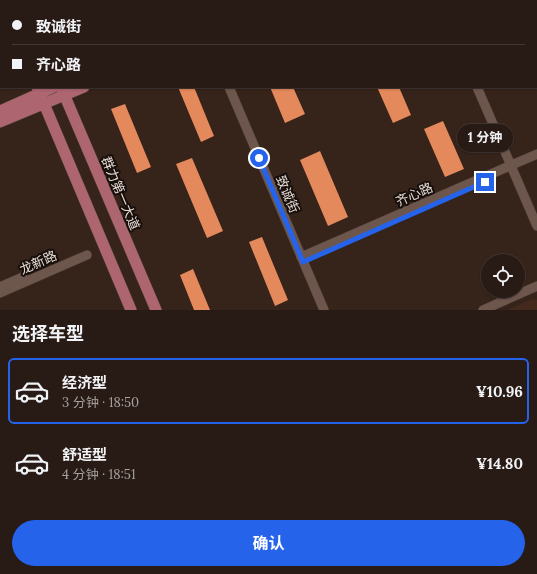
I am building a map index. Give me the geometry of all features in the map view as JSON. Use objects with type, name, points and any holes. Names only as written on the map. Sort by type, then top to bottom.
[{"type":"main road","points":[[0,111],[38,90],[49,88]]},
{"type":"main road","points":[[0,122],[44,104],[62,91],[78,88]]},
{"type":"main road","points":[[38,90],[131,310]]},
{"type":"main road","name":"群力第一大道","points":[[62,91],[156,310]]},
{"type":"street","name":"致诚街","points":[[229,88],[324,310]]},
{"type":"street","points":[[477,88],[537,226]]},
{"type":"street","name":"齐心路","points":[[302,260],[512,167],[537,154]]},
{"type":"street","name":"齐心路","points":[[512,167],[537,159]]},
{"type":"street","name":"龙新路","points":[[0,286],[86,253],[0,293]]},
{"type":"street","points":[[483,310],[537,286]]},
{"type":"shaded area","points":[[532,299],[537,300],[537,310],[507,310]]},
{"type":"building","points":[[178,88],[194,88],[214,136],[201,142]]},
{"type":"building","points":[[270,88],[293,88],[305,114],[285,123]]},
{"type":"building","points":[[377,88],[399,88],[411,115],[393,123]]},
{"type":"building","points":[[125,104],[151,167],[137,173],[111,109]]},
{"type":"building","points":[[443,121],[464,169],[445,177],[424,129]]},
{"type":"building","points":[[320,151],[348,217],[328,226],[300,160]]},
{"type":"building","points":[[192,158],[223,231],[207,238],[176,164]]},
{"type":"building","points":[[262,237],[288,300],[275,306],[249,242]]},
{"type":"building","points":[[193,269],[210,310],[194,310],[180,275]]},
{"type":"route","points":[[259,158],[303,262],[485,182]]}]
